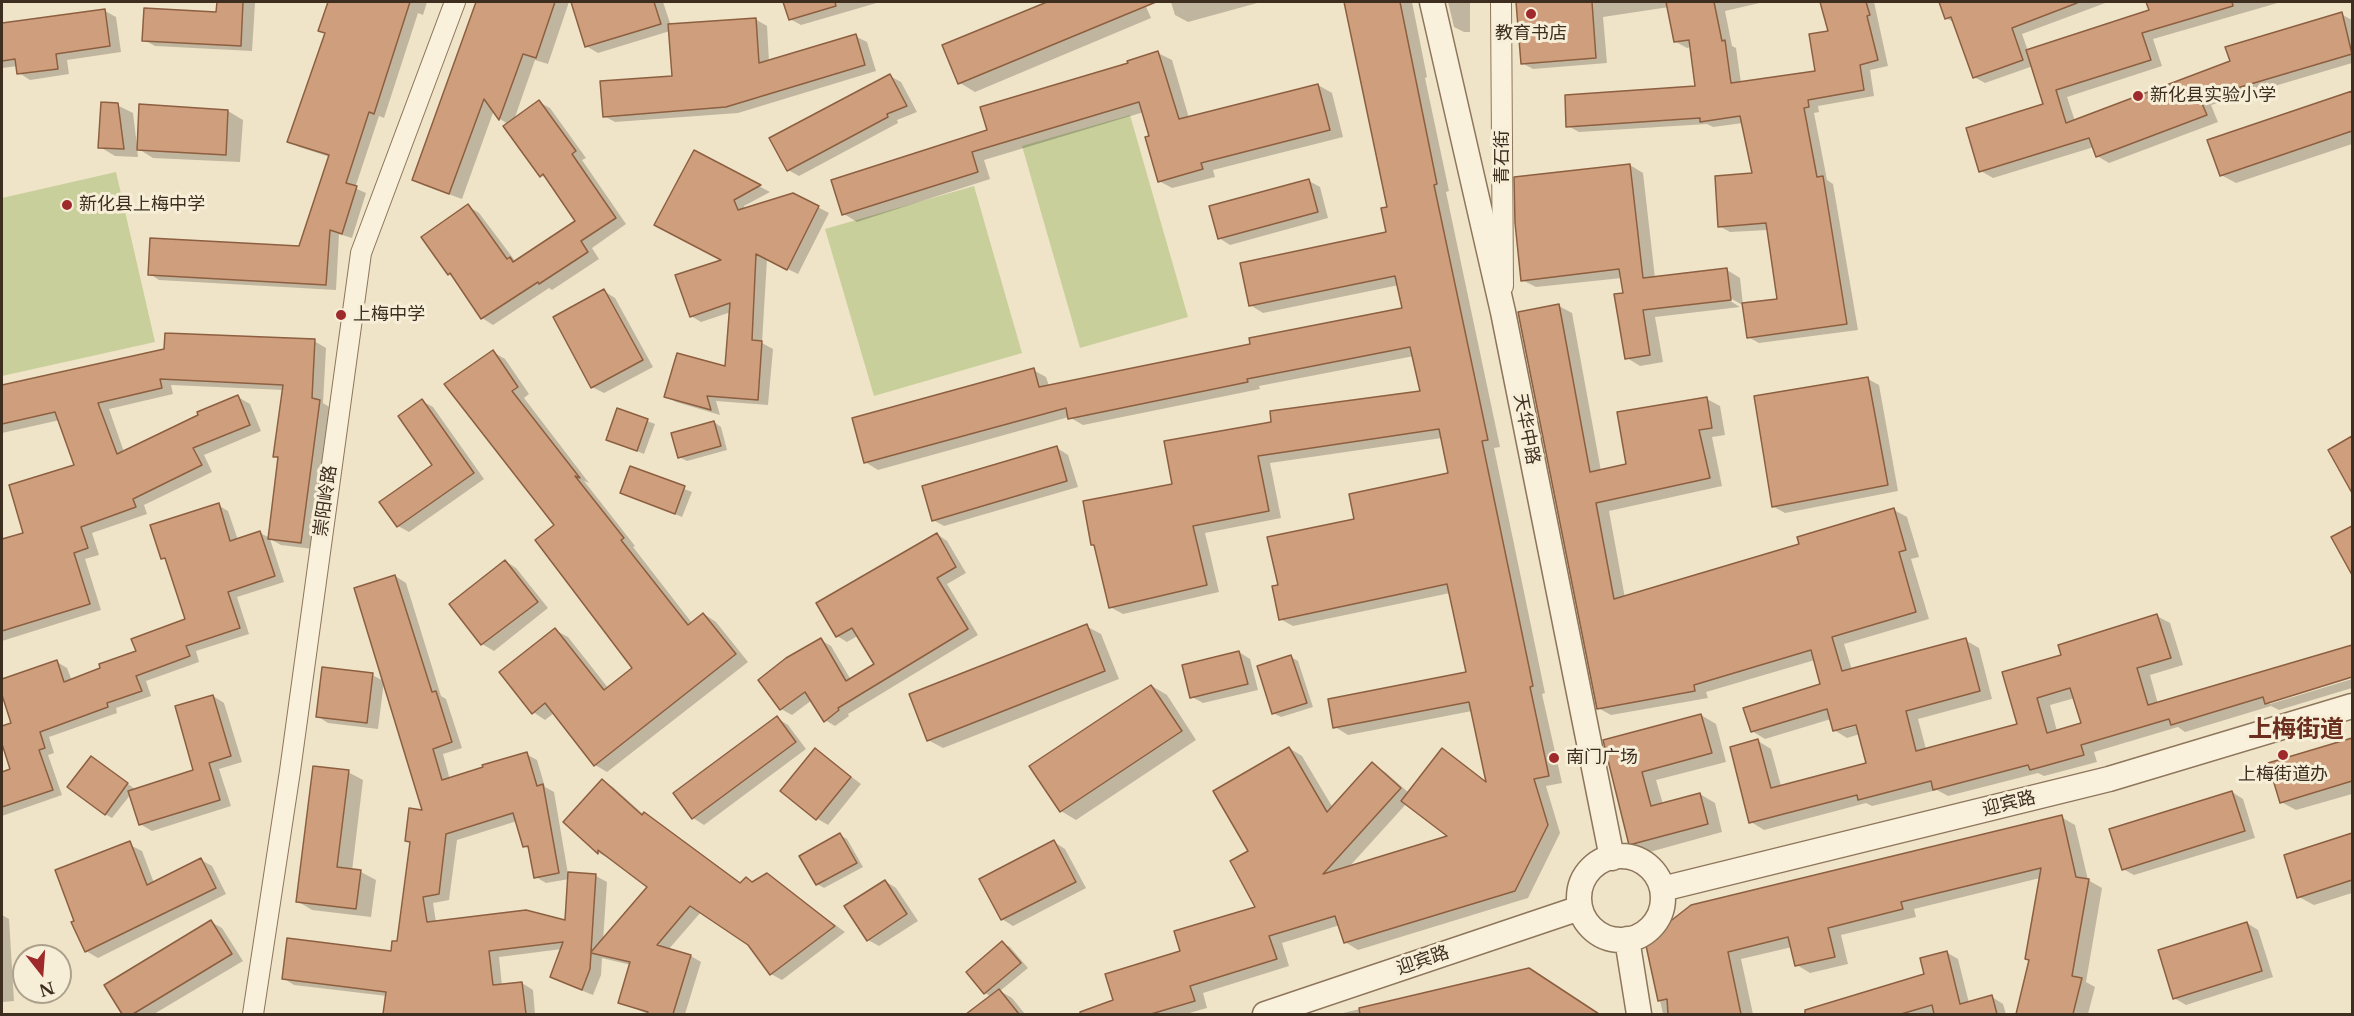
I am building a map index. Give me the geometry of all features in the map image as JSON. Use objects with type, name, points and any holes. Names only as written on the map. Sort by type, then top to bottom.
[{"type":"street","name":"崇阳岭路","points":[[253,1014],[290,771],[361,253],[455,2]]},
{"type":"street","name":"天华中路","points":[[1432,2],[1503,312],[1612,858]]},
{"type":"street","name":"青石街","points":[[1501,2],[1503,312]]},
{"type":"street","name":"迎宾路","points":[[1662,889],[2109,779],[2352,706]]},
{"type":"street","points":[[1629,857],[1642,862],[1653,870],[1662,889],[1662,909],[1656,921],[1647,931],[1635,938],[1607,938],[1595,931],[1586,921],[1580,908],[1579,894],[1583,880],[1591,869],[1602,861],[1612,858],[1629,857]]},
{"type":"street","name":"迎宾路","points":[[1265,1014],[1580,908]]},
{"type":"street","points":[[1627,939],[1639,1014]]},
{"type":"green space","points":[[1130,115],[1188,317],[1080,348],[1022,146]]},
{"type":"green space","points":[[116,172],[155,342],[2,376],[2,198]]},
{"type":"green space","points":[[974,186],[1022,353],[874,396],[825,229]]},
{"type":"building","points":[[217,2],[243,2],[241,46],[142,41],[144,8],[216,12]]},
{"type":"building","points":[[328,2],[410,2],[374,114],[369,112],[346,183],[357,186],[342,234],[330,230],[326,285],[148,275],[150,238],[299,246],[329,155],[287,142],[325,33],[318,31]]},
{"type":"building","points":[[476,2],[555,2],[536,58],[523,54],[499,120],[484,99],[449,194],[412,180]]},
{"type":"building","points":[[571,2],[654,2],[661,24],[585,47]]},
{"type":"building","points":[[783,2],[835,2],[836,6],[789,20]]},
{"type":"building","points":[[1047,2],[1156,2],[958,84],[942,45]]},
{"type":"building","points":[[1344,2],[1400,2],[1437,184],[1434,185],[1488,440],[1482,441],[1533,686],[1530,687],[1549,776],[1534,779],[1548,825],[1515,891],[1344,943],[1335,916],[1269,936],[1277,959],[1190,986],[1195,1001],[1151,1014],[1080,1014],[1080,1012],[1113,1000],[1105,974],[1180,951],[1174,931],[1255,907],[1230,861],[1248,851],[1213,791],[1289,747],[1327,812],[1372,762],[1401,788],[1323,874],[1447,836],[1401,801],[1442,748],[1486,782],[1469,702],[1333,728],[1328,699],[1466,672],[1447,584],[1279,620],[1272,586],[1278,585],[1267,537],[1354,519],[1349,494],[1448,473],[1439,429],[1258,456],[1269,511],[1193,526],[1207,585],[1109,608],[1094,545],[1091,545],[1083,501],[1172,484],[1164,441],[1271,422],[1270,411],[1420,391],[1410,347],[1247,379],[1248,382],[1068,419],[1066,408],[864,463],[852,418],[1034,368],[1039,387],[1250,344],[1249,338],[1402,308],[1395,276],[1249,306],[1240,263],[1386,232],[1381,208],[1387,207]]},
{"type":"building","points":[[1516,2],[1592,2],[1596,58],[1521,64]]},
{"type":"building","points":[[1666,2],[1714,2],[1722,41],[1725,40],[1731,83],[1815,71],[1809,34],[1828,31],[1820,2],[1866,2],[1870,15],[1867,16],[1878,60],[1860,65],[1864,90],[1808,100],[1809,107],[1804,108],[1817,177],[1823,176],[1847,324],[1747,338],[1742,303],[1777,299],[1766,223],[1718,227],[1715,176],[1752,173],[1740,116],[1700,122],[1700,118],[1566,127],[1565,95],[1695,86],[1689,40],[1674,42]]},
{"type":"building","points":[[1939,2],[2077,3],[2012,28],[2023,60],[1973,78],[1951,17],[1945,19]]},
{"type":"building","points":[[2146,2],[2232,2],[2233,6],[2142,33],[2151,60],[2056,90],[2066,123],[2230,61],[2225,47],[2342,12],[2352,54],[2200,99],[2207,115],[2096,157],[2089,138],[1979,172],[1966,128],[2043,104],[2026,50],[2149,10]]},
{"type":"building","points":[[105,9],[110,46],[56,54],[58,69],[17,74],[15,59],[2,61],[2,23]]},
{"type":"building","points":[[756,18],[759,63],[856,34],[865,65],[726,107],[603,117],[600,81],[672,76],[668,24]]},
{"type":"building","points":[[1158,51],[1179,119],[1318,84],[1330,130],[1201,163],[1203,169],[1158,182],[1145,137],[1149,136],[1139,102],[972,152],[978,172],[842,215],[831,180],[987,130],[980,107],[1128,63],[1127,61]]},
{"type":"building","points":[[890,74],[907,106],[887,114],[888,117],[787,171],[769,138]]},
{"type":"building","points":[[2352,91],[2352,131],[2220,176],[2207,140]]},
{"type":"building","points":[[539,100],[576,151],[572,154],[616,218],[581,241],[588,252],[481,319],[450,273],[448,275],[421,237],[468,204],[507,259],[510,257],[513,262],[575,221],[543,174],[540,177],[503,126]]},
{"type":"building","points":[[101,102],[118,103],[124,149],[98,148]]},
{"type":"building","points":[[139,104],[228,110],[226,155],[137,150]]},
{"type":"building","points":[[694,150],[761,185],[734,200],[738,210],[793,193],[819,206],[787,270],[756,254],[752,340],[762,341],[758,400],[707,396],[711,410],[664,397],[677,353],[725,366],[730,303],[690,317],[675,275],[721,260],[654,225]]},
{"type":"building","points":[[1630,164],[1643,278],[1727,268],[1731,300],[1643,310],[1650,355],[1625,359],[1614,294],[1623,293],[1619,269],[1521,281],[1515,223],[1514,177]]},
{"type":"building","points":[[1309,179],[1318,212],[1218,239],[1209,206]]},
{"type":"building","points":[[604,289],[643,360],[591,388],[553,317]]},
{"type":"building","points":[[1559,304],[1590,472],[1626,464],[1617,412],[1707,397],[1712,428],[1699,430],[1710,478],[1596,503],[1614,599],[1799,544],[1797,537],[1894,508],[1906,550],[1899,552],[1916,612],[1832,637],[1842,671],[1966,638],[1980,691],[1906,711],[1916,751],[2017,724],[2002,672],[2061,655],[2058,645],[2157,614],[2171,658],[2137,668],[2148,705],[2352,645],[2352,677],[2265,704],[2263,697],[2171,725],[2169,719],[2081,745],[2084,755],[2030,770],[2028,765],[1933,790],[1931,781],[1858,800],[1857,795],[1749,823],[1730,747],[1758,739],[1771,788],[1866,763],[1856,725],[1833,731],[1827,709],[1751,732],[1743,708],[1820,684],[1811,650],[1694,685],[1695,691],[1597,709],[1518,312]],"holes":[[[2070,688],[2081,723],[2047,733],[2037,698]]]},
{"type":"building","points":[[165,333],[315,339],[312,398],[320,400],[301,543],[268,539],[278,457],[273,457],[283,385],[160,379],[162,388],[98,403],[117,454],[198,415],[197,412],[238,395],[250,425],[193,448],[202,465],[133,499],[136,507],[81,527],[88,548],[74,553],[90,604],[2,631],[2,539],[23,533],[9,485],[74,465],[55,412],[2,424],[2,385],[164,349]]},
{"type":"building","points":[[493,350],[518,387],[512,391],[624,538],[621,540],[688,625],[703,613],[736,654],[594,766],[545,703],[532,714],[499,672],[555,628],[604,690],[632,668],[535,540],[554,525],[444,384]]},
{"type":"building","points":[[1868,377],[1888,485],[1772,507],[1754,396]]},
{"type":"building","points":[[422,399],[474,473],[397,527],[379,502],[432,465],[398,416]]},
{"type":"building","points":[[617,408],[648,419],[637,451],[606,440]]},
{"type":"building","points":[[714,421],[721,446],[678,458],[671,433]]},
{"type":"building","points":[[2352,436],[2352,493],[2328,450]]},
{"type":"building","points":[[1057,446],[1067,481],[932,521],[922,486]]},
{"type":"building","points":[[630,466],[685,486],[675,514],[620,493]]},
{"type":"building","points":[[219,503],[230,541],[260,531],[275,576],[228,592],[240,628],[186,646],[190,656],[136,676],[142,691],[107,703],[108,707],[40,732],[45,748],[39,750],[53,790],[2,807],[2,772],[10,769],[2,744],[2,726],[11,723],[2,695],[2,679],[57,660],[64,682],[100,668],[99,664],[136,651],[131,639],[185,619],[165,558],[161,559],[150,525]]},
{"type":"building","points":[[2352,526],[2352,575],[2331,537]]},
{"type":"building","points":[[937,533],[956,567],[937,578],[968,629],[838,708],[839,710],[824,722],[805,692],[780,710],[758,680],[786,658],[821,638],[846,681],[874,664],[852,628],[836,637],[816,603]]},
{"type":"building","points":[[505,560],[538,602],[481,645],[449,604]]},
{"type":"building","points":[[395,575],[432,692],[436,691],[452,742],[433,749],[442,780],[527,752],[537,786],[543,784],[559,873],[534,878],[528,846],[523,847],[513,813],[446,834],[439,894],[423,897],[427,922],[526,910],[565,920],[568,872],[596,874],[591,952],[647,887],[598,850],[598,854],[563,822],[602,779],[642,815],[644,812],[740,883],[746,877],[752,882],[767,873],[835,926],[770,975],[748,945],[690,906],[657,945],[691,955],[673,1014],[647,1014],[648,1012],[618,1003],[630,962],[591,953],[590,969],[582,990],[550,977],[563,942],[489,951],[493,985],[522,982],[526,1014],[383,1014],[386,992],[282,979],[287,938],[391,951],[392,941],[397,941],[410,842],[405,841],[409,808],[422,810],[354,588]]},
{"type":"building","points":[[1087,624],[1105,671],[927,741],[909,694]]},
{"type":"building","points":[[1239,651],[1248,684],[1190,698],[1182,665]]},
{"type":"building","points":[[1291,655],[1307,703],[1272,714],[1257,666]]},
{"type":"building","points":[[322,667],[373,673],[367,723],[316,717]]},
{"type":"building","points":[[1151,685],[1182,731],[1060,812],[1029,766]]},
{"type":"building","points":[[213,695],[231,756],[209,763],[220,800],[139,825],[128,791],[193,770],[175,706]]},
{"type":"building","points":[[1701,714],[1712,753],[1642,772],[1651,806],[1700,793],[1708,824],[1629,845],[1603,740]]},
{"type":"building","points":[[777,716],[796,742],[692,819],[673,793]]},
{"type":"building","points":[[2352,738],[2352,781],[2280,803],[2268,763]]},
{"type":"building","points":[[815,748],[851,777],[816,820],[780,791]]},
{"type":"building","points":[[91,756],[128,783],[105,815],[67,787]]},
{"type":"building","points":[[313,766],[349,770],[337,867],[361,870],[356,909],[296,902]]},
{"type":"building","points":[[2232,791],[2245,831],[2122,870],[2109,829]]},
{"type":"building","points":[[2062,815],[2076,877],[2089,879],[2072,976],[2082,978],[2073,1014],[2016,1014],[2029,960],[2025,959],[2041,868],[1901,902],[1903,909],[1828,928],[1835,957],[1795,966],[1788,937],[1728,952],[1741,1014],[1668,1014],[1667,999],[1658,1001],[1645,941],[1691,905]]},
{"type":"building","points":[[840,833],[857,863],[816,885],[799,856]]},
{"type":"building","points":[[2352,833],[2352,880],[2297,898],[2284,855]]},
{"type":"building","points":[[1054,840],[1076,882],[1001,920],[979,879]]},
{"type":"building","points":[[130,841],[147,885],[201,858],[216,888],[85,952],[71,922],[74,921],[55,870]]},
{"type":"building","points":[[885,880],[907,914],[867,941],[844,906]]},
{"type":"building","points":[[211,920],[232,954],[133,1014],[122,1014],[104,985]]},
{"type":"building","points":[[2247,922],[2262,971],[2173,999],[2158,950]]},
{"type":"building","points":[[1002,941],[1021,963],[984,994],[966,972]]},
{"type":"building","points":[[1947,951],[1960,1004],[1992,995],[1997,1014],[1934,1014],[1932,1005],[1901,1014],[1805,1014],[1805,1010],[1924,974],[1920,958]]},
{"type":"building","points":[[1529,968],[1599,1014],[1360,1014],[1359,1008]]},
{"type":"building","points":[[999,989],[1019,1014],[966,1014]]},
{"type":"place","name":"教育书店","points":[[1531,14]]},
{"type":"place","name":"新化县实验小学","points":[[2138,96]]},
{"type":"place","name":"新化县上梅中学","points":[[67,205]]},
{"type":"place","name":"上梅中学","points":[[341,315]]},
{"type":"place","name":"上梅街道办","points":[[2283,755]]},
{"type":"place","name":"南门广场","points":[[1554,758]]},
{"type":"district","name":"上梅街道","points":[[2296,730]]}]
